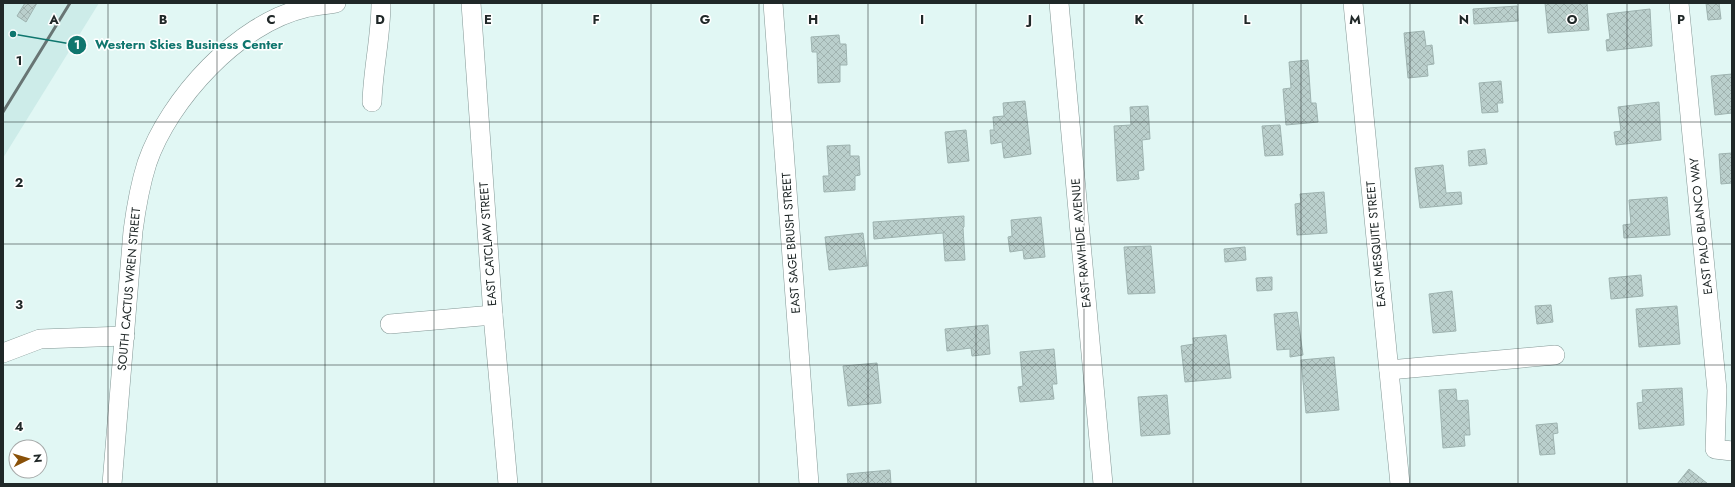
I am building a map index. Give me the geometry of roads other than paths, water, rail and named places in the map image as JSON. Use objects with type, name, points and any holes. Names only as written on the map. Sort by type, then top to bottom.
[{"type":"street","name":"SOUTH CACTUS WREN STREET","points":[[112,484],[133,231],[138,198],[147,162],[170,116],[199,77],[218,58],[241,40],[269,22],[304,8],[336,3]]},
{"type":"street","points":[[372,102],[373,71],[381,19],[381,3]]},
{"type":"street","name":"EAST CATCLAW STREET","points":[[471,3],[493,315],[508,484]]},
{"type":"street","name":"EAST SAGE BRUSH STREET","points":[[773,3],[809,484]]},
{"type":"street","name":"EAST RAWHIDE AVENUE","points":[[1059,3],[1103,484]]},
{"type":"street","name":"EAST MESQUITE STREET","points":[[1353,3],[1400,484]]},
{"type":"street","name":"EAST PALO BLANCO WAY","points":[[1679,3],[1724,450]]},
{"type":"street","points":[[390,324],[493,315]]},
{"type":"street","points":[[3,352],[40,339],[125,336]]},
{"type":"street","points":[[1389,370],[1555,355]]},
{"type":"railway","points":[[3,112],[70,3]]},
{"type":"place","name":"Western Skies Business Center","points":[[13,34]]}]
